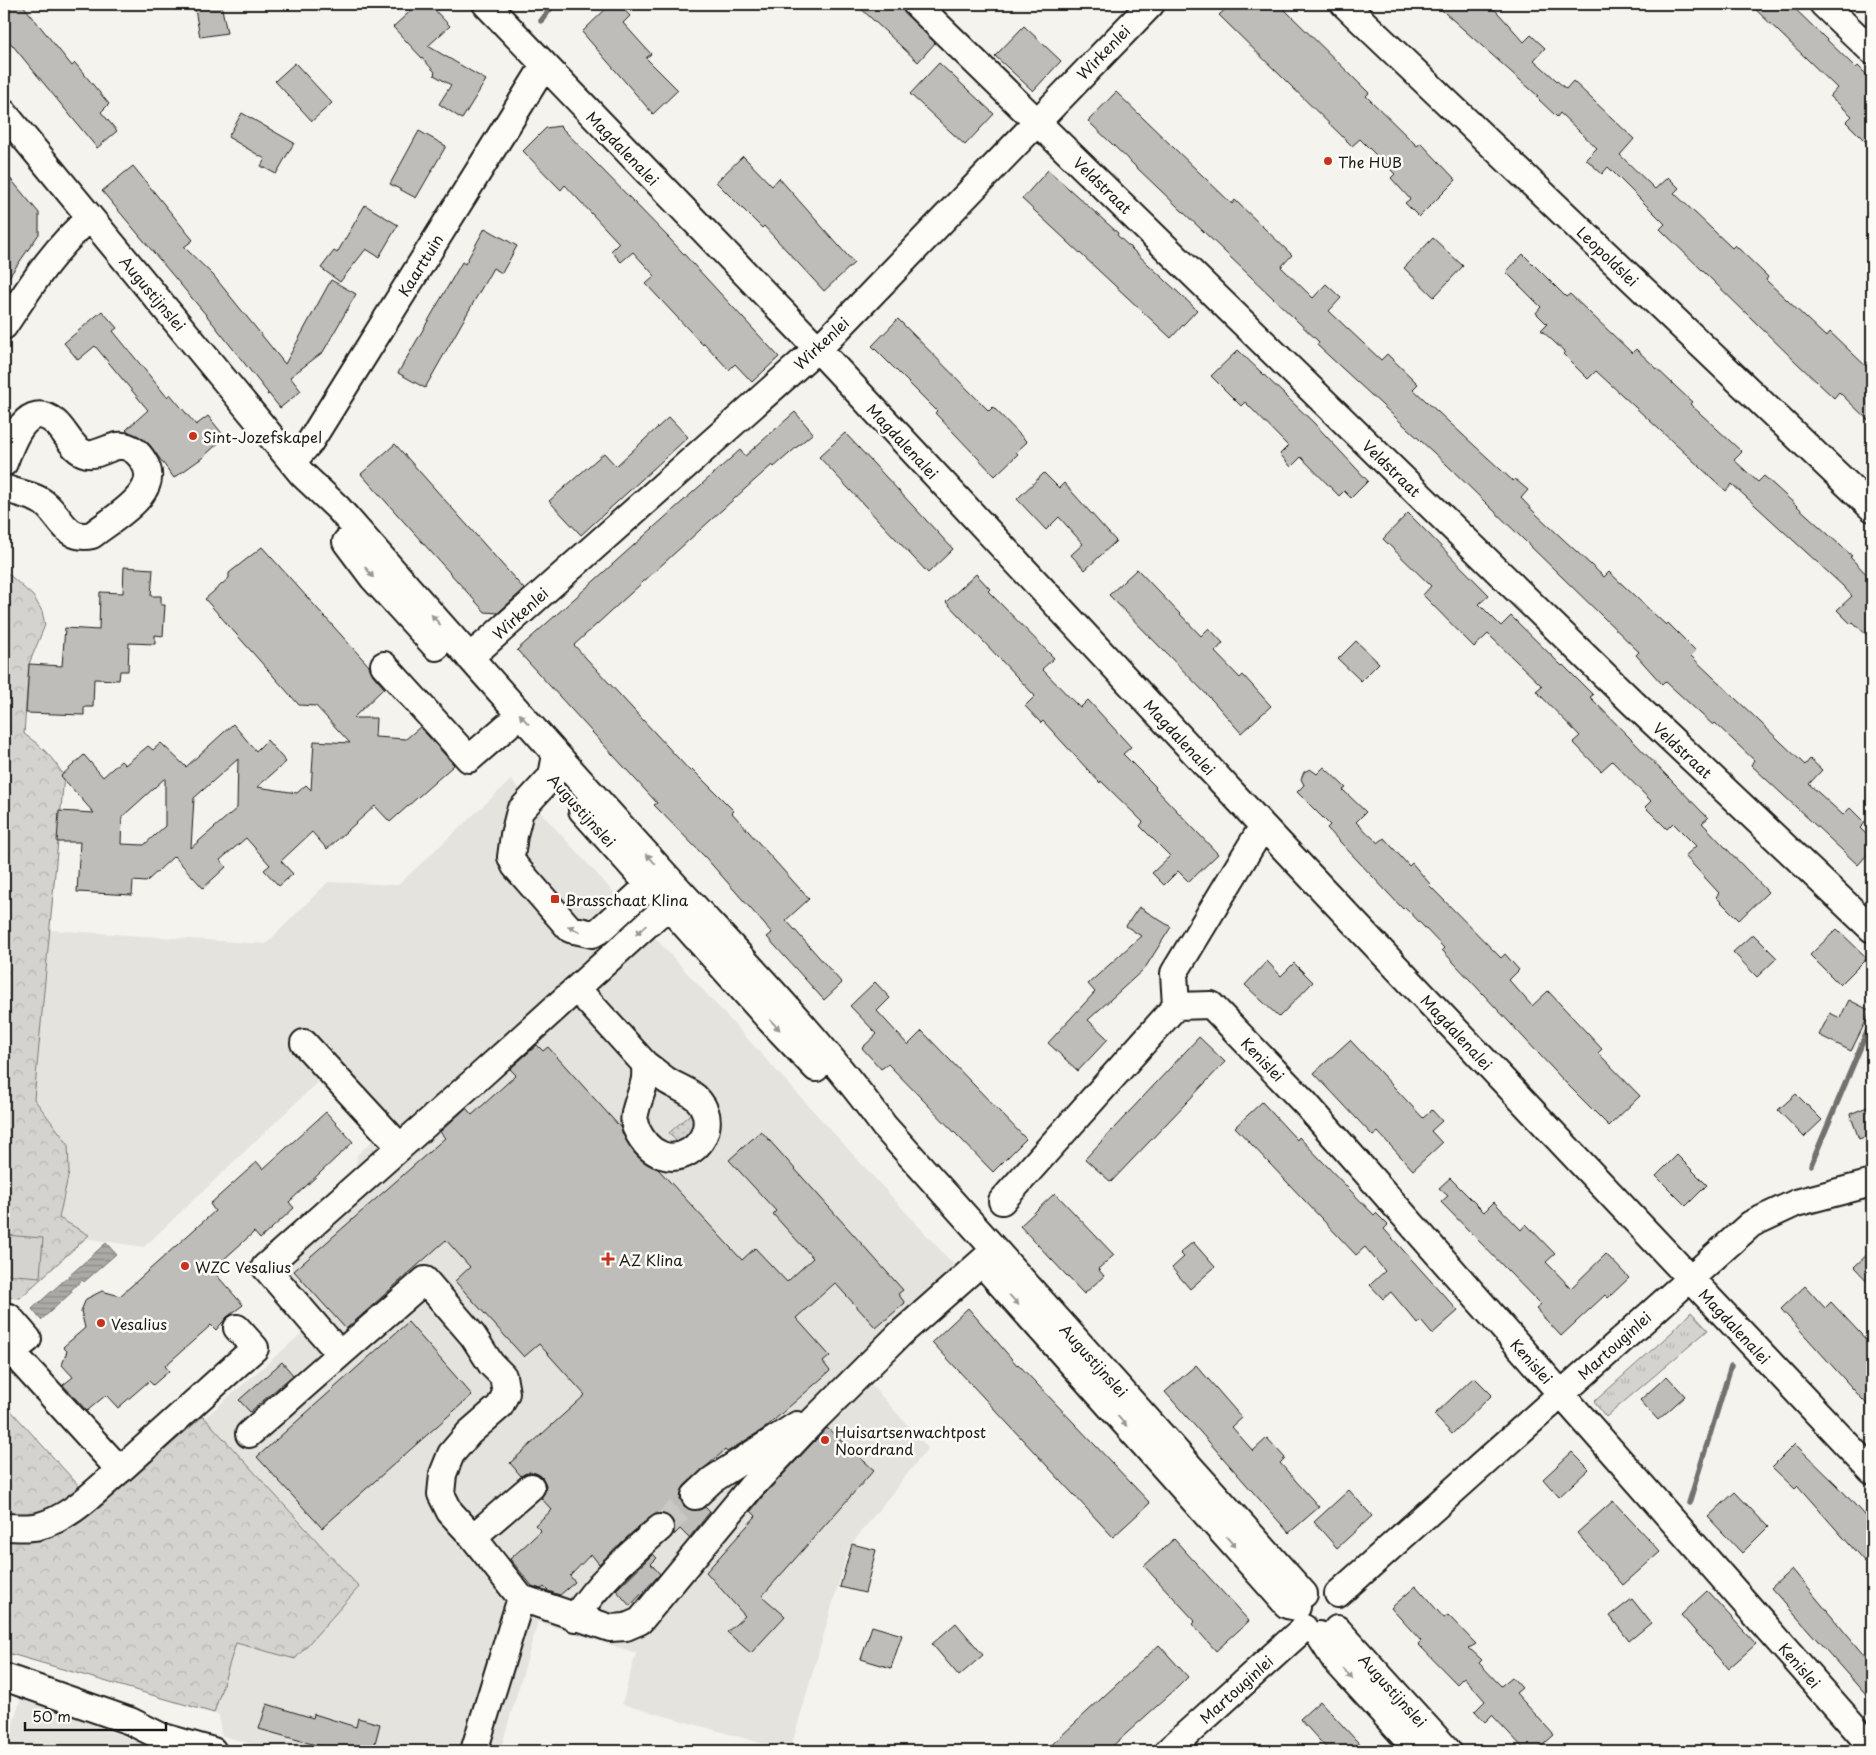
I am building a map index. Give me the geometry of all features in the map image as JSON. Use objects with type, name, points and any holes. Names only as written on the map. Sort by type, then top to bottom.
[{"type":"street","name":"Magdalenalei","points":[[486,4],[817,348],[1263,826],[1872,1471]]},
{"type":"street","name":"Veldstraat","points":[[916,4],[1632,702],[1872,929]]},
{"type":"street","name":"Wirkenlei","points":[[469,657],[817,348],[1151,4]]},
{"type":"street","name":"Leopoldslei","points":[[1344,4],[1872,508]]},
{"type":"street","points":[[1823,4],[1872,51]]},
{"type":"street","name":"Kaarttuin","points":[[297,468],[310,442],[544,66]]},
{"type":"street","name":"Augustijnslei","points":[[4,113],[297,468],[338,508],[469,657],[649,885],[675,906],[770,1020],[821,1072],[884,1126]]},
{"type":"street","points":[[4,326],[55,251],[68,236],[90,218]]},
{"type":"street","points":[[4,463],[18,429],[30,419],[42,417],[55,422],[82,452],[89,454],[124,446],[133,450],[145,462],[149,478],[142,494],[92,535],[86,536],[70,534],[43,502],[4,488]]},
{"type":"street","name":"Augustijnslei","points":[[297,468],[326,515],[373,578],[507,726],[554,766],[778,998],[859,1092],[884,1126],[989,1256],[1312,1619],[1448,1751]]},
{"type":"street","points":[[384,666],[469,760],[507,726]]},
{"type":"street","points":[[554,766],[520,811],[511,851],[515,866],[570,929],[593,934],[616,917],[649,885]]},
{"type":"street","points":[[1002,1201],[1176,1006],[1174,973],[1263,826]]},
{"type":"street","points":[[340,1354],[265,1267],[577,989],[675,906],[762,998],[778,998]]},
{"type":"street","points":[[577,989],[645,1064]]},
{"type":"street","name":"Kenislei","points":[[1176,1006],[1211,1005],[1305,1103],[1872,1747]]},
{"type":"street","points":[[304,1042],[400,1147]]},
{"type":"street","name":"Martouginlei","points":[[1338,1594],[1751,1224],[1796,1203],[1872,1183]]},
{"type":"street","points":[[249,1434],[425,1280],[473,1336],[491,1364],[502,1376],[506,1393],[500,1406],[469,1433],[451,1454],[443,1474],[441,1494],[450,1512],[474,1537],[521,1598],[575,1618],[610,1628],[626,1627],[640,1621],[750,1487],[814,1420],[900,1334],[989,1256]]},
{"type":"street","points":[[4,1317],[8,1317],[28,1339],[12,1352],[120,1470]]},
{"type":"street","points":[[4,1527],[38,1526],[56,1520],[70,1512],[120,1470],[255,1348],[236,1328]]},
{"type":"street","points":[[695,1496],[712,1480],[780,1434],[795,1426],[814,1420]]},
{"type":"street","points":[[474,1537],[531,1488]]},
{"type":"street","points":[[575,1618],[610,1572],[660,1528]]},
{"type":"street","points":[[1318,1587],[1332,1589],[1338,1594],[1344,1602],[1346,1612],[1343,1622],[1312,1619],[1318,1587]]},
{"type":"street","points":[[474,1751],[521,1598]]},
{"type":"street","name":"Augustijnslei","points":[[1312,1619],[1335,1660],[1418,1751]]},
{"type":"street","name":"Martouginlei","points":[[1168,1751],[1312,1619]]},
{"type":"street","points":[[4,1677],[130,1720],[160,1736],[213,1751]]},
{"type":"shaded area","name":"AZ Klina","points":[[511,780],[975,1288],[869,1382],[928,1448],[849,1547],[790,1751],[622,1704],[636,1653],[538,1622],[500,1751],[275,1751],[221,1735],[219,1715],[4,1652],[4,1592],[307,1329],[256,1271],[355,1177],[357,1155],[373,1140],[370,1129],[322,1078],[144,1247],[20,1229],[36,929],[266,944],[328,882],[398,885]]},
{"type":"shaded area","points":[[106,1243],[116,1254],[84,1282],[82,1280],[71,1290],[72,1292],[41,1320],[32,1309]]},
{"type":"shaded area","points":[[21,1698],[164,1751],[4,1751]]},
{"type":"green space","points":[[4,570],[33,596],[42,611],[45,625],[29,664],[24,734],[47,753],[64,776],[34,1099],[68,1144],[69,1172],[59,1218],[89,1235],[20,1298],[4,1297]]},
{"type":"green space","points":[[698,1107],[701,1114],[685,1151],[669,1133]]},
{"type":"green space","points":[[4,1235],[43,1238],[40,1277],[4,1274]]},
{"type":"green space","points":[[1691,1312],[1708,1330],[1606,1417],[1594,1402],[1672,1332]]},
{"type":"green space","points":[[4,1403],[99,1508],[203,1416],[359,1587],[295,1659],[236,1643],[214,1713],[4,1652]]},
{"type":"building","points":[[4,4],[22,4],[72,66],[75,63],[109,104],[101,112],[117,131],[97,148],[4,35]]},
{"type":"building","points":[[194,4],[221,4],[227,33],[200,37]]},
{"type":"building","points":[[418,4],[429,4],[450,26],[428,46],[486,80],[462,119],[439,104],[451,85],[434,75],[435,72],[393,27]]},
{"type":"building","points":[[611,4],[619,4],[630,16],[623,23],[651,54],[646,58],[678,90],[653,114],[582,32]]},
{"type":"building","points":[[856,4],[897,4],[935,43],[918,62]]},
{"type":"building","points":[[1231,4],[1279,4],[1369,93],[1366,96],[1417,146],[1421,143],[1456,180],[1419,217],[1405,203],[1410,199],[1391,178],[1395,174],[1360,139],[1352,146],[1219,15]]},
{"type":"building","points":[[1435,4],[1490,4],[1524,42],[1531,35],[1545,48],[1534,60],[1566,89],[1573,81],[1634,139],[1620,155],[1655,189],[1668,177],[1679,188],[1674,193],[1732,248],[1735,245],[1768,277],[1766,280],[1826,337],[1830,332],[1872,372],[1872,424],[1839,392],[1834,398],[1799,365],[1660,229],[1665,224],[1608,167],[1602,174],[1586,159],[1597,148],[1560,113],[1557,117],[1536,97],[1538,96]]},
{"type":"building","points":[[1750,4],[1790,4],[1856,68],[1858,66],[1872,80],[1872,148],[1846,122],[1852,116],[1830,96],[1837,88]]},
{"type":"building","points":[[1024,26],[1061,61],[1033,91],[995,56]]},
{"type":"building","points":[[295,63],[332,103],[312,121],[275,81]]},
{"type":"building","points":[[939,63],[994,114],[965,145],[910,94]]},
{"type":"building","points":[[1116,92],[1232,204],[1235,200],[1292,255],[1281,267],[1313,298],[1326,284],[1341,298],[1329,311],[1381,360],[1387,354],[1418,384],[1413,389],[1513,481],[1515,479],[1528,490],[1521,498],[1536,514],[1604,577],[1609,572],[1666,625],[1668,623],[1696,651],[1691,656],[1805,765],[1810,759],[1822,770],[1809,784],[1843,815],[1850,808],[1865,823],[1860,828],[1872,840],[1872,849],[1858,865],[1751,765],[1754,760],[1715,723],[1713,725],[1665,681],[1662,684],[1636,655],[1639,652],[1446,464],[1317,345],[1319,342],[1088,121]]},
{"type":"building","points":[[242,113],[294,143],[276,174],[261,166],[265,159],[228,137]]},
{"type":"building","points":[[560,126],[670,239],[779,357],[752,382],[735,364],[729,370],[704,343],[703,345],[646,284],[655,276],[633,252],[621,262],[611,251],[619,243],[565,185],[561,190],[523,151],[546,128]]},
{"type":"building","points":[[419,131],[446,146],[416,198],[390,184]]},
{"type":"building","points":[[743,156],[772,186],[779,178],[854,263],[824,291],[764,226],[762,228],[716,182]]},
{"type":"building","points":[[133,166],[193,240],[184,247],[213,275],[285,364],[331,280],[356,294],[323,352],[290,377],[301,391],[280,408],[269,394],[267,395],[268,393],[207,316],[102,191]]},
{"type":"building","points":[[1048,170],[1118,233],[1117,235],[1197,310],[1171,338],[1022,199]]},
{"type":"building","points":[[4,171],[39,213],[39,234],[4,284]]},
{"type":"building","points":[[365,205],[398,225],[379,257],[366,249],[340,282],[321,268],[334,251],[337,253]]},
{"type":"building","points":[[485,228],[517,246],[502,273],[493,268],[425,388],[398,373],[462,262],[465,264]]},
{"type":"building","points":[[1433,238],[1463,266],[1434,297],[1404,268]]},
{"type":"building","points":[[1523,254],[1566,297],[1570,294],[1632,353],[1636,349],[1692,402],[1690,404],[1742,452],[1734,460],[1758,482],[1764,476],[1852,556],[1850,557],[1872,580],[1872,640],[1853,622],[1851,624],[1837,610],[1852,596],[1843,586],[1732,484],[1726,491],[1596,371],[1588,379],[1563,354],[1565,352],[1541,330],[1547,324],[1536,313],[1541,307],[1506,272]]},
{"type":"building","points":[[102,311],[117,328],[113,331],[167,397],[170,394],[196,425],[208,416],[225,437],[202,458],[174,478],[149,444],[126,430],[148,410],[95,346],[78,360],[64,343]]},
{"type":"building","points":[[898,319],[989,411],[993,407],[1027,442],[1016,452],[1018,454],[995,476],[935,413],[937,411],[872,346]]},
{"type":"building","points":[[1238,350],[1313,422],[1368,481],[1351,498],[1344,491],[1339,496],[1301,457],[1291,467],[1280,454],[1288,446],[1245,402],[1241,406],[1211,376]]},
{"type":"building","points":[[795,412],[813,433],[774,467],[772,465],[746,488],[574,645],[690,771],[692,769],[734,811],[732,813],[809,899],[786,920],[842,983],[824,1000],[767,937],[772,933],[706,858],[654,805],[657,803],[517,650],[740,450],[745,456]]},
{"type":"building","points":[[669,417],[688,437],[581,535],[549,501],[604,453],[616,466]]},
{"type":"building","points":[[845,433],[953,549],[928,573],[819,457]]},
{"type":"building","points":[[395,444],[524,589],[498,613],[485,612],[361,474]]},
{"type":"building","points":[[1044,473],[1059,488],[1064,483],[1116,541],[1085,570],[1071,555],[1083,544],[1059,517],[1046,530],[1017,499]]},
{"type":"building","points":[[1408,513],[1489,595],[1479,604],[1501,626],[1511,616],[1593,695],[1590,697],[1708,818],[1702,823],[1768,892],[1739,920],[1716,897],[1719,893],[1685,856],[1696,846],[1673,823],[1667,829],[1645,807],[1651,801],[1612,761],[1601,771],[1573,742],[1580,736],[1536,691],[1542,686],[1488,634],[1474,647],[1423,595],[1431,586],[1383,539]]},
{"type":"building","points":[[262,547],[369,666],[373,675],[384,688],[353,718],[376,718],[375,737],[406,739],[420,727],[454,765],[390,822],[375,806],[327,849],[312,832],[281,861],[293,874],[279,886],[264,870],[270,865],[246,838],[220,860],[226,867],[203,888],[174,856],[146,882],[133,881],[132,895],[77,892],[80,842],[57,842],[59,811],[94,813],[61,776],[84,755],[103,777],[121,761],[125,765],[148,746],[153,750],[161,743],[186,767],[233,724],[256,751],[267,740],[286,762],[257,787],[297,793],[306,785],[311,790],[314,741],[350,743],[316,706],[299,705],[205,599],[229,578],[229,573]],"holes":[[[238,759],[237,808],[191,848],[194,798]],[[165,778],[165,826],[144,845],[121,844],[122,817]]]},
{"type":"building","points":[[124,567],[153,569],[151,596],[161,596],[161,605],[165,605],[163,636],[155,635],[155,644],[129,643],[128,671],[120,671],[119,680],[94,679],[93,707],[84,707],[84,715],[26,713],[29,664],[62,666],[65,628],[99,630],[100,592],[123,593]]},
{"type":"building","points":[[1137,569],[1201,636],[1209,628],[1223,643],[1215,652],[1240,678],[1243,675],[1271,706],[1241,733],[1214,702],[1109,595]]},
{"type":"building","points":[[976,574],[990,589],[988,591],[1054,658],[1042,669],[1080,708],[1088,700],[1131,747],[1123,754],[1218,854],[1189,882],[1178,871],[1164,885],[1152,873],[1170,856],[1140,826],[1143,822],[1101,781],[1100,783],[1043,721],[1041,723],[1025,706],[1035,696],[946,602]]},
{"type":"building","points":[[1356,641],[1379,663],[1361,681],[1338,659]]},
{"type":"building","points":[[1324,767],[1346,788],[1343,790],[1366,812],[1356,822],[1378,843],[1384,838],[1409,866],[1412,863],[1429,885],[1501,958],[1505,954],[1519,970],[1509,980],[1532,1006],[1548,991],[1602,1049],[1598,1053],[1640,1096],[1609,1126],[1566,1083],[1442,950],[1444,948],[1405,907],[1403,909],[1327,828],[1330,825],[1297,792],[1304,785],[1301,779],[1304,772],[1310,769],[1317,774]]},
{"type":"building","points":[[1139,907],[1171,927],[1145,968],[1088,1020],[1108,1039],[1078,1071],[1048,1043],[1095,992],[1088,984],[1141,936],[1126,926]]},
{"type":"building","points":[[1837,929],[1867,958],[1840,985],[1810,955]]},
{"type":"building","points":[[1753,934],[1777,958],[1757,977],[1733,952]]},
{"type":"building","points":[[1267,961],[1281,976],[1294,963],[1313,982],[1279,1017],[1245,985]]},
{"type":"building","points":[[875,982],[890,998],[877,1011],[908,1045],[922,1031],[1026,1139],[993,1172],[888,1064],[881,1069],[862,1048],[877,1034],[850,1006]]},
{"type":"building","points":[[1849,1000],[1871,1011],[1851,1051],[1819,1035],[1830,1013],[1840,1018]]},
{"type":"building","points":[[1199,1037],[1225,1062],[1111,1182],[1085,1159]]},
{"type":"building","points":[[1350,1040],[1423,1118],[1432,1110],[1442,1121],[1431,1131],[1442,1143],[1413,1170],[1378,1132],[1373,1136],[1314,1073]]},
{"type":"building","points":[[537,1045],[543,1051],[548,1047],[620,1127],[636,1155],[658,1169],[742,1260],[755,1248],[787,1282],[813,1258],[773,1214],[776,1211],[729,1160],[761,1131],[903,1290],[898,1294],[905,1303],[876,1328],[835,1283],[796,1318],[830,1356],[823,1362],[830,1371],[765,1428],[727,1452],[725,1450],[685,1485],[680,1499],[684,1506],[691,1510],[699,1510],[705,1507],[710,1512],[689,1538],[680,1529],[674,1535],[675,1526],[672,1519],[665,1514],[657,1513],[638,1527],[599,1564],[591,1554],[570,1576],[575,1582],[560,1595],[548,1591],[544,1587],[541,1589],[532,1586],[510,1559],[541,1531],[535,1525],[552,1510],[541,1498],[545,1492],[546,1485],[542,1477],[529,1472],[521,1476],[510,1463],[585,1395],[539,1344],[524,1357],[455,1281],[470,1267],[446,1240],[346,1329],[294,1271],[445,1138],[440,1132],[466,1108],[472,1115],[516,1075],[510,1069]]},
{"type":"building","points":[[1796,1094],[1822,1120],[1804,1137],[1778,1110]]},
{"type":"building","points":[[1262,1102],[1297,1140],[1299,1137],[1374,1215],[1376,1213],[1388,1225],[1384,1229],[1458,1311],[1432,1334],[1421,1321],[1418,1324],[1391,1292],[1383,1299],[1370,1285],[1385,1271],[1365,1247],[1356,1255],[1235,1127]]},
{"type":"building","points":[[1872,1105],[1872,1134],[1859,1139],[1850,1114]]},
{"type":"building","name":"WZC Vesalius","points":[[326,1112],[353,1142],[289,1202],[294,1208],[260,1239],[254,1232],[212,1270],[243,1305],[227,1317],[216,1330],[211,1325],[165,1366],[169,1371],[153,1385],[149,1381],[118,1408],[106,1395],[87,1411],[63,1385],[73,1377],[62,1365],[67,1351],[63,1347],[85,1328],[81,1311],[86,1299],[102,1291],[120,1296],[215,1211],[210,1204],[257,1162],[263,1169]]},
{"type":"building","points":[[1677,1155],[1707,1185],[1686,1206],[1656,1176]]},
{"type":"building","points":[[1450,1178],[1484,1212],[1494,1202],[1521,1230],[1526,1224],[1555,1254],[1546,1262],[1571,1288],[1606,1254],[1629,1278],[1608,1298],[1605,1295],[1561,1336],[1536,1309],[1541,1305],[1441,1202],[1448,1196],[1439,1188]]},
{"type":"building","points":[[1055,1193],[1114,1255],[1098,1269],[1104,1276],[1084,1294],[1020,1226]]},
{"type":"building","points":[[1193,1242],[1215,1267],[1190,1289],[1172,1268],[1184,1257],[1180,1253]]},
{"type":"building","points":[[1872,1250],[1872,1286],[1854,1267]]},
{"type":"building","points":[[1805,1286],[1825,1308],[1831,1302],[1872,1346],[1872,1410],[1781,1309]]},
{"type":"building","points":[[968,1308],[1017,1365],[1150,1503],[1113,1537],[932,1342]]},
{"type":"building","points":[[408,1322],[472,1395],[322,1528],[257,1457]]},
{"type":"building","points":[[282,1362],[293,1375],[250,1412],[239,1400]]},
{"type":"building","points":[[1196,1365],[1242,1418],[1232,1427],[1253,1451],[1267,1438],[1285,1458],[1280,1463],[1319,1507],[1289,1533],[1165,1392]]},
{"type":"building","points":[[1667,1376],[1685,1396],[1658,1420],[1640,1400]]},
{"type":"building","points":[[1474,1377],[1492,1395],[1452,1434],[1434,1415]]},
{"type":"building","points":[[827,1428],[874,1470],[762,1596],[785,1616],[751,1653],[727,1632],[745,1616],[706,1572],[756,1516],[751,1511],[762,1497]]},
{"type":"building","points":[[1795,1444],[1838,1486],[1872,1524],[1872,1570],[1798,1486],[1795,1489],[1772,1467]]},
{"type":"building","points":[[1572,1452],[1589,1469],[1559,1497],[1543,1479]]},
{"type":"building","points":[[1349,1490],[1372,1516],[1337,1548],[1314,1522]]},
{"type":"building","points":[[1735,1492],[1768,1527],[1742,1553],[1708,1517]]},
{"type":"building","points":[[1613,1501],[1660,1552],[1623,1585],[1577,1533]]},
{"type":"building","points":[[1174,1539],[1249,1621],[1216,1651],[1192,1624],[1195,1621],[1144,1566]]},
{"type":"building","points":[[852,1544],[876,1550],[865,1593],[840,1587]]},
{"type":"building","points":[[653,1554],[657,1558],[651,1564],[660,1574],[630,1606],[616,1590]]},
{"type":"building","points":[[1792,1569],[1872,1665],[1872,1702],[1771,1588]]},
{"type":"building","points":[[1416,1586],[1444,1618],[1448,1615],[1476,1644],[1469,1648],[1482,1660],[1479,1663],[1501,1686],[1512,1677],[1522,1688],[1516,1693],[1554,1735],[1536,1751],[1526,1751],[1492,1715],[1485,1722],[1475,1711],[1485,1701],[1464,1677],[1457,1684],[1418,1644],[1421,1641],[1391,1608]]},
{"type":"building","points":[[1707,1591],[1756,1644],[1728,1669],[1681,1615]]},
{"type":"building","points":[[1632,1599],[1651,1623],[1629,1641],[1610,1616]]},
{"type":"building","points":[[956,1623],[983,1655],[959,1676],[932,1644]]},
{"type":"building","points":[[872,1626],[902,1635],[891,1668],[861,1659]]},
{"type":"building","points":[[1159,1645],[1188,1677],[1178,1687],[1107,1751],[1045,1751]]},
{"type":"building","points":[[1320,1701],[1366,1751],[1329,1751],[1300,1719]]},
{"type":"building","points":[[267,1704],[313,1718],[314,1714],[356,1727],[358,1718],[380,1724],[373,1751],[337,1751],[259,1729]]},
{"type":"waterway","points":[[541,21],[554,4]]},
{"type":"waterway","points":[[1811,1165],[1872,1020]]},
{"type":"waterway","points":[[1689,1503],[1731,1366]]},
{"type":"tunnel","points":[[660,1528],[695,1496]]},
{"type":"place","name":"The HUB","points":[[1328,161]]},
{"type":"place","name":"Sint-Jozefskapel","points":[[193,436]]},
{"type":"place","name":"Brasschaat Klina","points":[[555,899]]},
{"type":"place","name":"AZ Klina","points":[[608,1259]]},
{"type":"place","name":"WZC Vesalius","points":[[185,1266]]},
{"type":"place","name":"Vesalius","points":[[101,1323]]},
{"type":"place","name":"Huisartsenwachtpost Noordrand","points":[[825,1440]]}]
